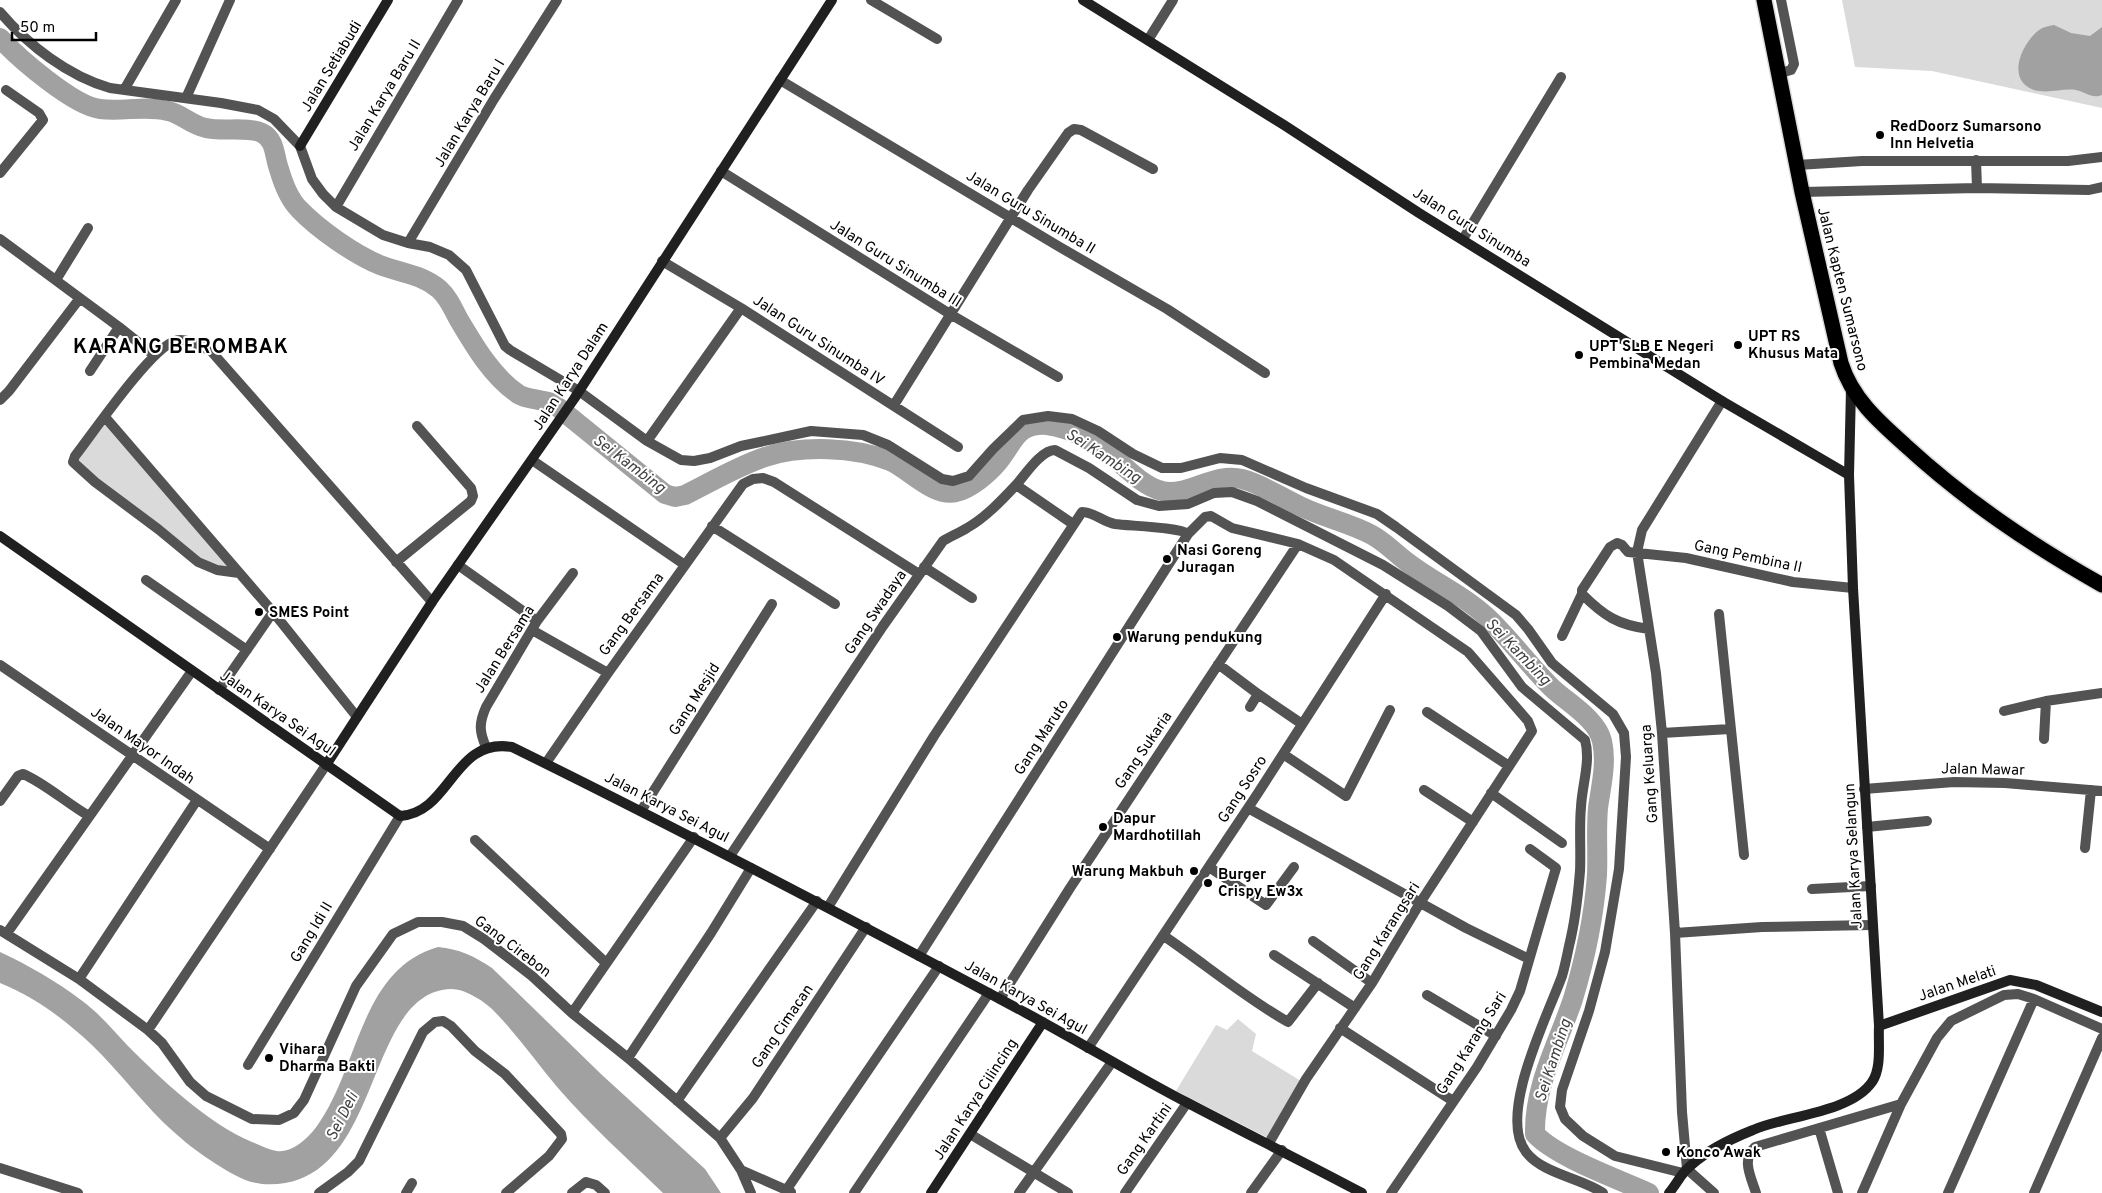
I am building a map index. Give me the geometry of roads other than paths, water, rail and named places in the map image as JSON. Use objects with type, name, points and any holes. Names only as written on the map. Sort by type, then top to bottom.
[{"type":"highway","name":"Jalan Kapten Sumarsono","points":[[1764,0],[1777,74],[1802,192],[1841,362],[1852,389],[1881,423],[1942,478],[2021,537],[2102,585]]},
{"type":"main road","name":"Jalan Setiabudi","points":[[300,146],[388,0]]},
{"type":"main road","name":"Jalan Karya Dalam","points":[[326,764],[432,602],[551,433],[832,0]]},
{"type":"main road","name":"Jalan Guru Sinumba","points":[[1083,0],[1462,239],[1722,400],[1849,475]]},
{"type":"main road","name":"Jalan Karya Selangun","points":[[1673,1189],[1685,1171],[1702,1156],[1755,1129],[1837,1106],[1862,1092],[1872,1082],[1878,1068],[1879,1026],[1853,588],[1849,475],[1852,389]]},
{"type":"main road","name":"Jalan Karya Sei Agul","points":[[0,536],[400,816]]},
{"type":"main road","name":"Jalan Karya Sei Agul","points":[[486,747],[499,744],[512,747],[694,837],[990,993],[1187,1103],[1270,1143],[1362,1193]]},
{"type":"main road","points":[[400,816],[413,815],[426,806],[470,758],[486,747]]},
{"type":"main road","name":"Jalan Melati","points":[[1879,1026],[2010,980],[2036,986],[2102,1012]]},
{"type":"main road","name":"Jalan Karya Cilincing","points":[[931,1193],[1043,1022]]},
{"type":"street","points":[[124,90],[176,0]]},
{"type":"street","points":[[186,98],[230,0]]},
{"type":"street","name":"Jalan Karya Baru II","points":[[336,207],[458,0]]},
{"type":"street","name":"Jalan Karya Baru I","points":[[408,243],[489,107],[557,0]]},
{"type":"street","points":[[871,0],[937,38]]},
{"type":"street","points":[[1148,40],[1173,0]]},
{"type":"street","points":[[1777,74],[1791,70],[1794,64],[1781,0]]},
{"type":"street","points":[[0,12],[50,59],[98,85],[221,102],[264,112],[274,118],[300,146],[312,179],[336,207],[383,234],[408,243],[430,247],[450,255],[466,270],[505,346],[647,442],[681,460],[694,461],[710,458],[740,446],[811,431],[863,435],[888,445],[942,479],[953,482],[969,476],[993,448],[1023,420],[1048,416],[1072,419],[1098,431],[1133,454],[1162,468],[1181,468],[1220,458],[1242,460],[1306,488],[1377,514],[1396,527],[1516,615],[1552,663],[1613,714],[1621,726],[1624,733],[1626,757],[1619,869],[1605,952],[1589,1010],[1562,1090],[1560,1107],[1564,1119],[1583,1136],[1615,1156],[1685,1171],[1714,1193]]},
{"type":"street","points":[[1462,239],[1561,77]]},
{"type":"street","name":"Jalan Guru Sinumba II","points":[[780,80],[1167,309],[1265,373]]},
{"type":"street","points":[[0,173],[43,120],[39,113],[6,90]]},
{"type":"street","points":[[894,405],[1011,218],[1065,136],[1074,129],[1085,132],[1153,169]]},
{"type":"street","points":[[1797,165],[1862,161],[2068,161],[2102,158]]},
{"type":"street","points":[[1976,160],[1977,188]]},
{"type":"street","name":"Jalan Guru Sinumba III","points":[[721,171],[950,314],[1058,377]]},
{"type":"street","points":[[1802,192],[1977,188],[2089,190],[2102,187]]},
{"type":"street","points":[[56,280],[88,228]]},
{"type":"street","points":[[0,239],[154,355]]},
{"type":"street","name":"Jalan Guru Sinumba IV","points":[[662,261],[741,308],[958,447]]},
{"type":"street","points":[[0,400],[9,391],[80,298]]},
{"type":"street","points":[[647,442],[741,308]]},
{"type":"street","points":[[90,371],[119,327]]},
{"type":"street","points":[[239,573],[217,570],[198,562],[73,462],[75,456],[154,355],[166,345],[177,340],[193,343],[210,351],[432,602]]},
{"type":"street","name":"Gang Keluarga","points":[[1685,1171],[1675,933],[1662,732],[1637,552],[1642,530],[1722,400]]},
{"type":"street","points":[[105,417],[273,612],[357,717]]},
{"type":"street","points":[[396,562],[471,501],[473,496],[471,488],[417,426]]},
{"type":"street","name":"Gang Swadaya","points":[[730,856],[921,570],[943,541],[954,533],[967,528],[987,513],[1032,465],[1052,449],[1089,468],[1137,500],[1159,506],[1188,504],[1214,493],[1232,492],[1257,501],[1383,565],[1448,606],[1481,631],[1522,687],[1585,740],[1588,750],[1581,807],[1580,872],[1570,945],[1562,975],[1536,1042],[1526,1074],[1519,1104],[1518,1124],[1522,1145],[1531,1157],[1560,1174],[1602,1193]]},
{"type":"street","points":[[532,460],[685,566]]},
{"type":"street","name":"Gang Bersama","points":[[546,764],[608,673],[743,484],[753,479],[763,478],[774,482],[921,570]]},
{"type":"street","points":[[1016,484],[1074,524]]},
{"type":"street","points":[[828,907],[934,736],[1082,512],[1112,524],[1140,525],[1182,531],[1188,534]]},
{"type":"street","name":"Gang Maruto","points":[[920,956],[1188,534],[1208,515],[1232,528],[1298,544]]},
{"type":"street","points":[[712,526],[835,604]]},
{"type":"street","points":[[1298,544],[1334,560],[1386,594]]},
{"type":"street","name":"Gang Sukaria","points":[[1000,999],[1070,888],[1298,544]]},
{"type":"street","name":"Gang Pembina II","points":[[1582,594],[1582,590],[1610,548],[1617,544],[1622,545],[1628,552],[1686,558],[1793,582],[1853,588]]},
{"type":"street","points":[[458,565],[537,621]]},
{"type":"street","points":[[921,570],[972,598]]},
{"type":"street","name":"Jalan Bersama","points":[[486,747],[480,733],[480,720],[537,621],[573,573]]},
{"type":"street","points":[[146,580],[246,650]]},
{"type":"street","name":"Gang Sosro","points":[[1088,1048],[1164,936],[1386,594]]},
{"type":"street","name":"Gang Karangsari","points":[[1270,1143],[1306,1079],[1372,983],[1420,903],[1532,731],[1528,722],[1478,661],[1386,594]]},
{"type":"street","points":[[1562,636],[1582,594],[1598,610],[1628,626],[1649,628]]},
{"type":"street","name":"Gang Mesjid","points":[[641,811],[772,604]]},
{"type":"street","points":[[219,690],[273,612]]},
{"type":"street","points":[[1719,614],[1744,855]]},
{"type":"street","points":[[532,630],[608,673]]},
{"type":"street","points":[[1218,664],[1302,724]]},
{"type":"street","name":"Jalan Mayor Indah","points":[[0,665],[270,849]]},
{"type":"street","points":[[192,671],[4,931],[79,979],[148,1030],[326,764]]},
{"type":"street","points":[[2004,711],[2046,701],[2102,693]]},
{"type":"street","points":[[1250,707],[1258,694]]},
{"type":"street","points":[[2044,739],[2046,701]]},
{"type":"street","points":[[1282,754],[1346,796],[1390,710]]},
{"type":"street","points":[[1427,712],[1509,766]]},
{"type":"street","points":[[1662,732],[1730,729]]},
{"type":"street","points":[[0,801],[18,776],[23,774],[32,777],[70,806],[89,816]]},
{"type":"street","name":"Jalan Mawar","points":[[1864,789],[1954,782],[2005,783],[2102,791]]},
{"type":"street","points":[[1424,790],[1473,822]]},
{"type":"street","points":[[2085,848],[2091,790]]},
{"type":"street","points":[[1491,794],[1562,843]]},
{"type":"street","points":[[79,979],[197,800]]},
{"type":"street","points":[[1248,808],[1362,869],[1420,903],[1529,959]]},
{"type":"street","name":"Gang Idi II","points":[[248,1065],[400,816]]},
{"type":"street","points":[[1867,828],[1928,821]]},
{"type":"street","points":[[572,1013],[694,837]]},
{"type":"street","points":[[475,840],[606,963]]},
{"type":"street","name":"Gang Karang Sari","points":[[1392,1193],[1496,1036],[1520,991],[1556,868],[1530,849]]},
{"type":"street","points":[[1209,867],[1266,905],[1294,867]]},
{"type":"street","points":[[628,1058],[711,933],[751,868]]},
{"type":"street","points":[[1812,889],[1871,886]]},
{"type":"street","points":[[678,1101],[817,901]]},
{"type":"street","name":"Gang Cirebon","points":[[148,1030],[162,1043],[197,1089],[252,1119],[279,1120],[294,1113],[304,1100],[334,1030],[356,986],[393,934],[418,922],[442,922],[463,926],[484,939],[532,976],[572,1013],[628,1058],[720,1138],[741,1170],[751,1193]]},
{"type":"street","points":[[1675,933],[1762,927],[1872,926]]},
{"type":"street","name":"Gang Cimacan","points":[[720,1138],[752,1098],[866,927]]},
{"type":"street","points":[[1164,936],[1192,955],[1219,977],[1288,1022],[1318,983]]},
{"type":"street","points":[[1312,941],[1372,983]]},
{"type":"street","points":[[1274,955],[1354,1008]]},
{"type":"street","points":[[741,1170],[790,1191],[939,966]]},
{"type":"street","points":[[854,1193],[990,993]]},
{"type":"street","points":[[1862,1193],[1901,1104],[1937,1038],[1951,1021],[2004,995],[2018,994],[2034,999],[2102,1029]]},
{"type":"street","points":[[1427,995],[1496,1036]]},
{"type":"street","points":[[1948,1193],[2034,999]]},
{"type":"street","points":[[319,1193],[348,1172],[359,1161],[423,1032],[435,1022],[443,1021],[451,1026],[475,1051],[505,1074],[561,1134],[562,1139],[549,1156],[506,1193]]},
{"type":"street","points":[[1340,1028],[1453,1101]]},
{"type":"street","points":[[2034,1193],[2102,1038]]},
{"type":"street","points":[[1019,1193],[1112,1062]]},
{"type":"street","name":"Gang Kartini","points":[[1125,1193],[1187,1103]]},
{"type":"street","points":[[1756,1193],[1746,1161],[1749,1152],[1754,1146],[1901,1104]]},
{"type":"street","points":[[1819,1128],[1838,1193]]},
{"type":"street","points":[[970,1134],[1068,1193]]},
{"type":"street","points":[[1251,1193],[1282,1150]]},
{"type":"street","points":[[0,1168],[78,1193]]},
{"type":"street","points":[[572,1193],[586,1182],[596,1185],[604,1193]]},
{"type":"street","points":[[406,1193],[412,1183]]},
{"type":"water","points":[[2054,25],[2071,33],[2090,36],[2102,27],[2102,95],[2092,96],[2076,90],[2034,90],[2025,85],[2020,78],[2018,70],[2019,61],[2027,43],[2039,30]]},
{"type":"water","name":"Sei Deli","points":[[438,947],[453,949],[466,954],[492,968],[602,1075],[705,1169],[721,1193],[663,1193],[570,1102],[492,1009],[478,999],[456,989],[422,999],[401,1022],[384,1054],[352,1127],[331,1158],[302,1178],[262,1184],[232,1174],[190,1145],[153,1112],[103,1056],[81,1035],[37,1002],[0,983],[0,952],[52,980],[88,1005],[155,1072],[186,1100],[219,1124],[252,1142],[271,1150],[283,1151],[295,1147],[310,1135],[317,1126],[331,1103],[343,1077],[364,1023],[377,998],[392,976],[412,959]]},
{"type":"waterway","name":"Sei Kambing","points":[[0,38],[47,80],[89,106],[109,110],[160,109],[178,114],[206,128],[250,130],[267,136],[272,144],[287,190],[295,205],[307,217],[337,241],[359,255],[380,265],[425,280],[439,289],[448,300],[478,351],[500,379],[522,396],[554,404],[665,494],[675,497],[685,495],[765,457],[812,449],[845,450],[876,456],[897,465],[930,487],[948,493],[956,492],[973,484],[989,471],[1022,431],[1037,425],[1047,425],[1067,430],[1086,438],[1112,456],[1139,479],[1156,489],[1172,492],[1182,491],[1211,481],[1231,478],[1242,479],[1265,488],[1311,511],[1364,531],[1381,541],[1417,570],[1483,613],[1552,688],[1581,712],[1599,733],[1602,741],[1604,766],[1598,808],[1597,875],[1591,922],[1573,999],[1548,1065],[1538,1099],[1535,1134],[1545,1143],[1572,1159],[1649,1193]]},
{"type":"place","name":"RedDoorz Sumarsono Inn Helvetia","points":[[1880,135]]},
{"type":"place","name":"UPT RS Khusus Mata","points":[[1738,345]]},
{"type":"place","name":"UPT SLB E Negeri Pembina Medan","points":[[1579,355]]},
{"type":"place","name":"Nasi Goreng Juragan","points":[[1167,559]]},
{"type":"place","name":"SMES Point","points":[[259,612]]},
{"type":"place","name":"Warung pendukung","points":[[1117,637]]},
{"type":"place","name":"Dapur Mardhotillah","points":[[1103,827]]},
{"type":"place","name":"Warung Makbuh","points":[[1194,871]]},
{"type":"place","name":"Burger Crispy Ew3x","points":[[1208,883]]},
{"type":"place","name":"Vihara Dharma Bakti","points":[[269,1058]]},
{"type":"place","name":"Konco Awak","points":[[1666,1152]]},
{"type":"district","name":"KARANG BEROMBAK","points":[[181,346]]}]
